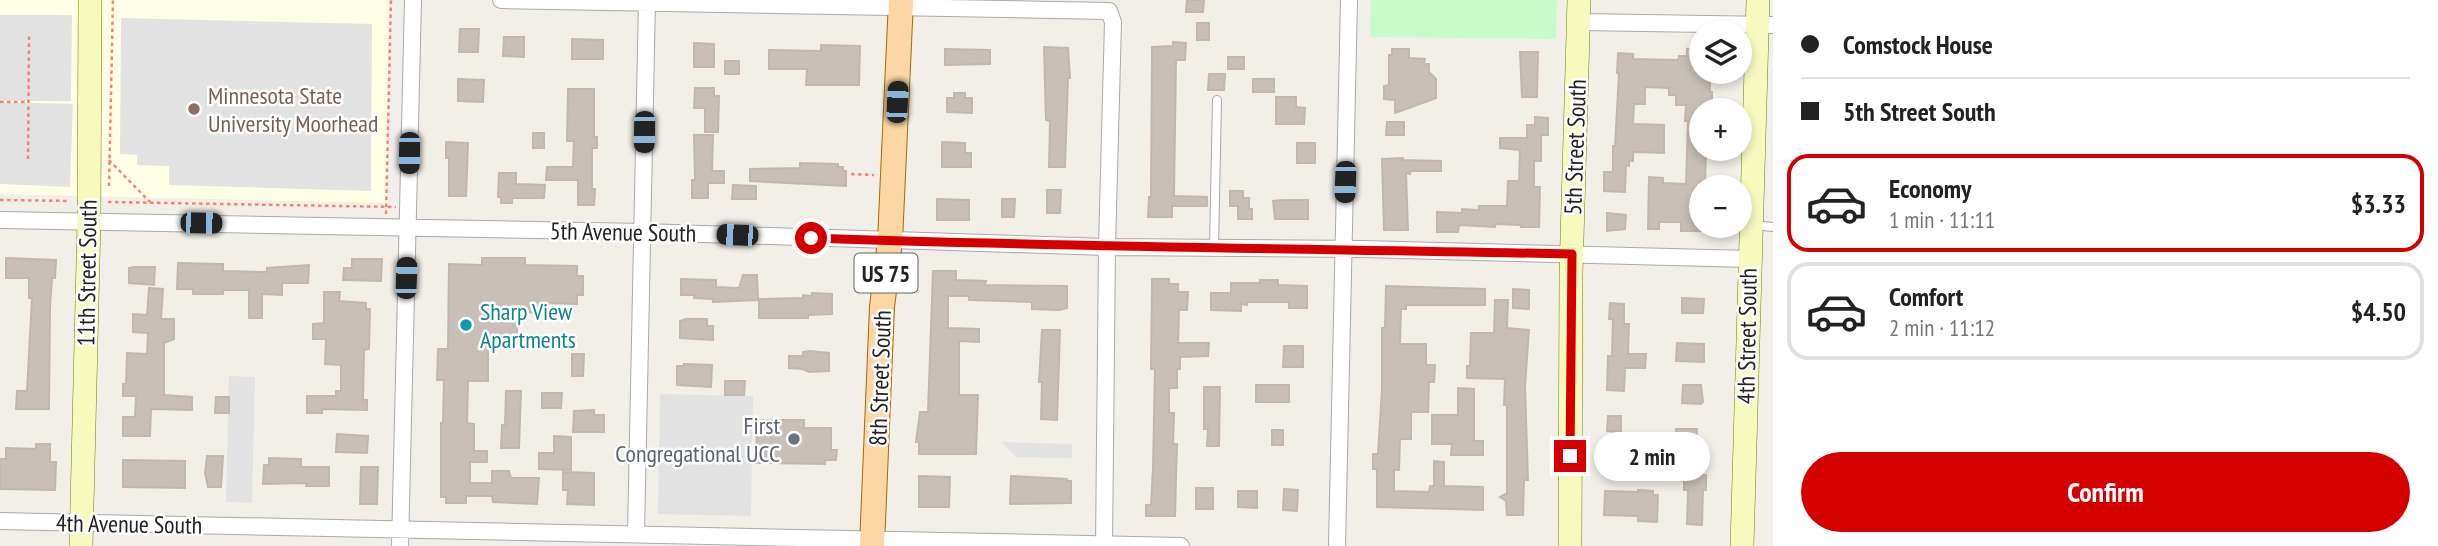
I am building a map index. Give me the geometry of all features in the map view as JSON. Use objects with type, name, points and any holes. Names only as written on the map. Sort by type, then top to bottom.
[{"type":"main road","name":"8th Street South","points":[[873,543],[882,307],[890,241],[901,4]]},
{"type":"street","name":"11th Street South","points":[[81,546],[99,211],[90,0]]},
{"type":"street","points":[[400,546],[413,0]]},
{"type":"street","points":[[501,0],[901,4],[1110,11],[1113,22],[1107,247],[1104,545]]},
{"type":"street","points":[[1337,546],[1349,0]]},
{"type":"street","name":"4th Street South","points":[[1742,546],[1749,258],[1761,226],[1765,25],[1758,0]]},
{"type":"street","points":[[636,534],[647,1]]},
{"type":"street","points":[[1579,11],[1765,25]]},
{"type":"street","name":"5th Street South","points":[[1570,546],[1572,254],[1579,11]]},
{"type":"street","name":"5th Avenue South","points":[[0,220],[99,211],[386,228],[643,232],[1107,247],[1344,248],[1749,258]]},
{"type":"street","name":"4th Avenue South","points":[[0,521],[636,534],[873,543],[1181,546]]},
{"type":"lane","points":[[1214,248],[1217,100]]},
{"type":"path","points":[[108,188],[113,0]]},
{"type":"path","points":[[386,228],[391,0]]},
{"type":"path","points":[[28,159],[29,35]]},
{"type":"path","points":[[0,102],[28,102]]},
{"type":"path","points":[[109,160],[150,202]]},
{"type":"path","points":[[851,174],[874,175]]},
{"type":"path","points":[[0,200],[99,211],[150,202],[408,207]]},
{"type":"shaded area","name":"Minnesota State University Moorhead","points":[[0,0],[389,0],[386,203],[0,194]]},
{"type":"shaded area","points":[[0,15],[72,15],[71,101],[0,101]]},
{"type":"shaded area","points":[[121,18],[372,24],[371,191],[169,185],[169,166],[137,165],[137,155],[120,154]]},
{"type":"shaded area","points":[[0,102],[73,104],[70,187],[0,184]]},
{"type":"shaded area","points":[[229,376],[255,377],[252,503],[226,502]]},
{"type":"shaded area","points":[[660,394],[753,396],[751,516],[658,514]]},
{"type":"shaded area","points":[[1002,442],[1072,444],[1072,458],[1016,457]]},
{"type":"green space","points":[[1371,0],[1557,0],[1556,39],[1370,37]]},
{"type":"building","points":[[1187,0],[1204,0],[1203,12],[1186,12]]},
{"type":"building","points":[[1197,23],[1209,23],[1209,40],[1197,40]]},
{"type":"building","points":[[460,29],[479,29],[478,52],[459,52]]},
{"type":"building","points":[[504,37],[524,37],[524,57],[503,56]]},
{"type":"building","points":[[572,39],[603,40],[603,59],[572,59]]},
{"type":"building","points":[[1173,42],[1186,43],[1185,60],[1176,60],[1174,196],[1207,197],[1207,206],[1172,206],[1172,217],[1148,217],[1151,197],[1152,47],[1173,46]]},
{"type":"building","points":[[694,43],[714,44],[714,67],[694,67]]},
{"type":"building","points":[[821,45],[860,46],[859,85],[806,85],[807,69],[769,69],[769,50],[821,51]]},
{"type":"building","points":[[1044,47],[1068,48],[1070,78],[1065,167],[1049,167],[1050,121],[1046,120]]},
{"type":"building","points":[[945,49],[990,50],[990,64],[945,65]]},
{"type":"building","points":[[1392,49],[1409,49],[1409,58],[1425,59],[1424,64],[1429,64],[1429,72],[1436,79],[1436,98],[1395,113],[1395,100],[1384,99],[1384,86],[1389,85],[1389,55],[1392,55]]},
{"type":"building","points":[[1689,49],[1689,84],[1710,84],[1712,92],[1712,98],[1689,98],[1689,161],[1706,161],[1705,175],[1689,175],[1689,231],[1681,231],[1681,222],[1659,222],[1659,229],[1648,229],[1649,177],[1663,178],[1663,183],[1686,184],[1686,105],[1676,105],[1676,95],[1669,95],[1669,88],[1645,87],[1645,104],[1634,104],[1633,124],[1664,125],[1664,153],[1633,152],[1633,161],[1629,160],[1629,166],[1626,165],[1625,192],[1604,191],[1604,172],[1613,172],[1618,53],[1633,54],[1633,59],[1678,60],[1679,56],[1687,56]]},
{"type":"building","points":[[1520,52],[1538,52],[1537,97],[1522,97]]},
{"type":"building","points":[[1228,57],[1244,57],[1244,69],[1228,69]]},
{"type":"building","points":[[725,61],[739,61],[739,74],[725,74]]},
{"type":"building","points":[[1209,74],[1225,74],[1224,90],[1208,90]]},
{"type":"building","points":[[458,79],[484,80],[483,102],[458,101]]},
{"type":"building","points":[[1253,79],[1274,79],[1274,92],[1253,92]]},
{"type":"building","points":[[695,88],[714,88],[714,96],[719,96],[718,132],[705,132],[705,108],[694,108]]},
{"type":"building","points":[[568,89],[594,89],[594,137],[597,137],[597,148],[592,148],[594,205],[578,205],[578,180],[546,180],[547,167],[573,167],[574,141],[567,141]]},
{"type":"building","points":[[954,93],[965,93],[965,98],[972,98],[972,113],[947,112],[947,98],[954,98]]},
{"type":"building","points":[[1276,97],[1296,97],[1296,107],[1305,108],[1304,124],[1276,124]]},
{"type":"building","points":[[1535,117],[1548,118],[1548,135],[1541,135],[1541,161],[1534,161],[1534,187],[1540,187],[1539,227],[1459,225],[1458,232],[1437,232],[1437,212],[1462,213],[1462,209],[1479,210],[1479,206],[1507,206],[1508,181],[1519,181],[1520,150],[1500,148],[1500,138],[1527,138],[1527,125],[1535,125]]},
{"type":"building","points":[[1387,122],[1404,122],[1404,135],[1386,135]]},
{"type":"building","points":[[533,133],[544,133],[544,148],[533,148]]},
{"type":"building","points":[[694,135],[713,135],[712,171],[724,171],[724,183],[708,183],[708,198],[692,198],[692,180],[695,180]]},
{"type":"building","points":[[446,142],[468,143],[466,196],[449,196],[449,158],[446,158]]},
{"type":"building","points":[[942,142],[965,143],[965,153],[971,153],[971,167],[942,167]]},
{"type":"building","points":[[1297,143],[1315,143],[1315,163],[1297,163]]},
{"type":"building","points":[[1382,159],[1441,161],[1441,171],[1406,173],[1408,230],[1384,230]]},
{"type":"building","points":[[800,163],[838,164],[838,167],[843,167],[843,171],[846,171],[846,186],[750,181],[750,169],[800,168]]},
{"type":"building","points":[[499,173],[516,173],[516,184],[545,185],[544,198],[512,198],[512,203],[501,203],[501,197],[498,197]]},
{"type":"building","points":[[733,185],[756,186],[756,199],[732,199]]},
{"type":"building","points":[[1047,190],[1061,190],[1060,213],[1047,213]]},
{"type":"building","points":[[1230,191],[1243,191],[1243,198],[1249,198],[1252,219],[1238,219],[1238,206],[1230,206]]},
{"type":"building","points":[[937,199],[969,200],[969,220],[937,220]]},
{"type":"building","points":[[1002,199],[1015,199],[1014,217],[1002,217]]},
{"type":"building","points":[[1308,200],[1308,219],[1275,219],[1273,201]]},
{"type":"building","points":[[1607,213],[1626,215],[1625,229],[1607,231]]},
{"type":"building","points":[[6,258],[56,260],[50,308],[49,409],[16,409],[17,391],[27,391],[32,298],[29,298],[29,278],[6,278]]},
{"type":"building","points":[[482,258],[525,258],[525,265],[577,266],[577,276],[583,276],[583,295],[577,295],[577,304],[544,303],[544,313],[517,312],[517,339],[488,339],[488,381],[468,381],[467,423],[474,424],[474,451],[487,451],[487,462],[470,462],[470,483],[492,483],[492,471],[509,471],[511,478],[539,478],[537,504],[493,502],[492,496],[466,496],[466,503],[446,503],[446,497],[441,497],[444,380],[437,380],[438,349],[448,349],[449,264],[482,265]]},
{"type":"building","points":[[352,259],[382,259],[381,281],[343,280],[344,268],[352,268]]},
{"type":"building","points":[[178,263],[223,264],[223,271],[267,272],[267,268],[309,265],[308,283],[282,283],[282,295],[262,294],[262,318],[249,318],[249,290],[223,290],[223,294],[193,294],[193,289],[177,289]]},
{"type":"building","points":[[155,267],[154,285],[129,283],[129,268]]},
{"type":"building","points":[[933,271],[956,271],[956,280],[986,281],[985,285],[1067,286],[1067,308],[1059,310],[1032,309],[1032,302],[969,300],[969,296],[948,296],[948,328],[979,329],[979,342],[959,341],[959,395],[978,395],[976,454],[919,454],[919,442],[916,442],[920,412],[928,412]]},
{"type":"building","points":[[743,275],[757,275],[758,300],[713,302],[713,299],[681,295],[681,279],[716,280],[716,287],[739,288]]},
{"type":"building","points":[[1152,279],[1169,279],[1169,284],[1178,284],[1178,292],[1188,292],[1187,310],[1179,310],[1178,343],[1209,343],[1208,356],[1180,357],[1177,388],[1169,388],[1169,413],[1174,413],[1173,444],[1177,444],[1175,516],[1146,516],[1146,505],[1151,505],[1153,468],[1155,369],[1151,369]]},
{"type":"building","points":[[1260,280],[1278,280],[1278,285],[1307,286],[1307,308],[1289,308],[1289,302],[1247,302],[1247,305],[1241,304],[1241,311],[1211,310],[1211,293],[1231,293],[1231,283],[1260,283]]},
{"type":"building","points":[[1386,286],[1485,289],[1485,305],[1406,305],[1406,309],[1401,309],[1400,344],[1426,344],[1426,365],[1435,365],[1434,382],[1429,382],[1428,412],[1411,412],[1411,439],[1400,439],[1399,470],[1394,470],[1394,491],[1429,492],[1430,486],[1434,486],[1434,461],[1444,462],[1444,486],[1483,487],[1483,510],[1377,507],[1377,469],[1373,469],[1373,454],[1378,454]]},
{"type":"building","points":[[149,288],[163,289],[161,319],[174,319],[174,339],[164,343],[164,395],[192,397],[192,410],[151,409],[150,436],[123,436],[123,417],[135,417],[136,396],[123,396],[127,353],[147,354],[148,333],[133,332],[133,314],[147,315]]},
{"type":"building","points":[[1513,289],[1529,290],[1529,309],[1513,308]]},
{"type":"building","points":[[324,292],[340,292],[339,301],[366,303],[366,309],[370,309],[369,349],[364,350],[363,400],[367,400],[367,410],[322,409],[322,413],[307,413],[307,396],[336,396],[336,391],[341,391],[341,365],[325,364],[326,339],[313,339],[313,324],[324,323]]},
{"type":"building","points":[[812,293],[832,294],[832,314],[808,315],[808,318],[759,318],[759,299],[803,298],[803,295],[812,296]]},
{"type":"building","points":[[1682,298],[1704,299],[1703,313],[1682,313]]},
{"type":"building","points":[[1495,300],[1508,300],[1507,328],[1529,330],[1525,386],[1528,480],[1524,480],[1523,515],[1507,515],[1506,501],[1500,497],[1507,493],[1505,379],[1467,378],[1471,333],[1494,333]]},
{"type":"building","points":[[1610,303],[1624,304],[1624,324],[1629,324],[1628,354],[1646,354],[1645,368],[1625,368],[1624,391],[1607,390],[1608,356],[1612,356],[1613,319],[1609,319]]},
{"type":"building","points":[[707,319],[707,326],[713,326],[713,340],[680,338],[680,321]]},
{"type":"building","points":[[1042,330],[1060,330],[1057,420],[1041,419],[1042,382],[1039,382]]},
{"type":"building","points":[[1677,343],[1704,344],[1704,362],[1676,361]]},
{"type":"building","points":[[1284,346],[1303,346],[1303,367],[1283,367]]},
{"type":"building","points":[[803,352],[829,353],[829,371],[809,372],[789,368],[789,356],[803,356]]},
{"type":"building","points":[[572,354],[584,354],[583,376],[572,376]]},
{"type":"building","points":[[712,365],[711,387],[677,385],[677,366]]},
{"type":"building","points":[[725,381],[745,381],[744,395],[725,395]]},
{"type":"building","points":[[1256,385],[1289,385],[1289,402],[1256,402]]},
{"type":"building","points":[[1683,385],[1701,385],[1703,402],[1682,403]]},
{"type":"building","points":[[1204,387],[1220,387],[1219,446],[1207,446],[1208,429],[1204,429]]},
{"type":"building","points":[[1458,388],[1474,389],[1474,441],[1483,441],[1483,455],[1451,455],[1452,444],[1432,444],[1432,415],[1458,415]]},
{"type":"building","points":[[506,391],[521,391],[519,448],[501,448]]},
{"type":"building","points":[[542,393],[562,393],[561,408],[542,408]]},
{"type":"building","points":[[216,397],[229,397],[229,413],[215,413]]},
{"type":"building","points":[[594,410],[594,415],[604,415],[604,432],[573,432],[574,411]]},
{"type":"building","points":[[1608,416],[1621,416],[1621,432],[1607,431]]},
{"type":"building","name":"First Congregational UCC","points":[[757,420],[804,420],[804,428],[831,428],[831,450],[837,450],[836,460],[825,460],[825,464],[756,463]]},
{"type":"building","points":[[1676,429],[1697,429],[1696,475],[1706,475],[1702,525],[1687,524],[1688,490],[1684,490],[1684,472],[1674,472]]},
{"type":"building","points":[[1272,430],[1283,430],[1283,445],[1272,445]]},
{"type":"building","points":[[1613,433],[1628,433],[1628,448],[1613,448]]},
{"type":"building","points":[[337,434],[368,436],[367,453],[336,452]]},
{"type":"building","points":[[554,436],[571,437],[571,470],[539,469],[539,453],[554,453]]},
{"type":"building","points":[[36,444],[50,444],[50,462],[56,462],[55,490],[0,489],[0,459],[6,459],[6,448],[36,449]]},
{"type":"building","points":[[207,456],[223,456],[221,487],[208,487],[205,473]]},
{"type":"building","points":[[269,458],[301,459],[301,467],[329,467],[329,486],[306,486],[307,483],[263,484],[264,465],[269,465]]},
{"type":"building","points":[[123,460],[185,461],[185,488],[123,487]]},
{"type":"building","points":[[361,467],[378,467],[377,504],[360,504]]},
{"type":"building","points":[[563,472],[594,473],[594,505],[567,504],[568,490],[563,490]]},
{"type":"building","points":[[919,476],[950,477],[949,507],[919,507]]},
{"type":"building","points":[[1011,476],[1067,479],[1071,481],[1071,503],[1010,504]]},
{"type":"building","points":[[1196,488],[1213,488],[1213,509],[1196,509]]},
{"type":"building","points":[[1284,489],[1298,490],[1297,511],[1283,510]]},
{"type":"building","points":[[1238,491],[1257,491],[1257,508],[1238,507]]},
{"type":"building","points":[[1605,491],[1653,491],[1653,495],[1658,495],[1657,522],[1638,521],[1638,516],[1604,515]]},
{"type":"place","name":"Minnesota State University Moorhead","points":[[194,109]]},
{"type":"place","name":"Sharp View Apartments","points":[[466,325]]},
{"type":"place","name":"First Congregational UCC","points":[[794,439]]},
{"type":"route","points":[[811,238],[1107,247],[1344,248],[1572,254],[1570,456]]}]
